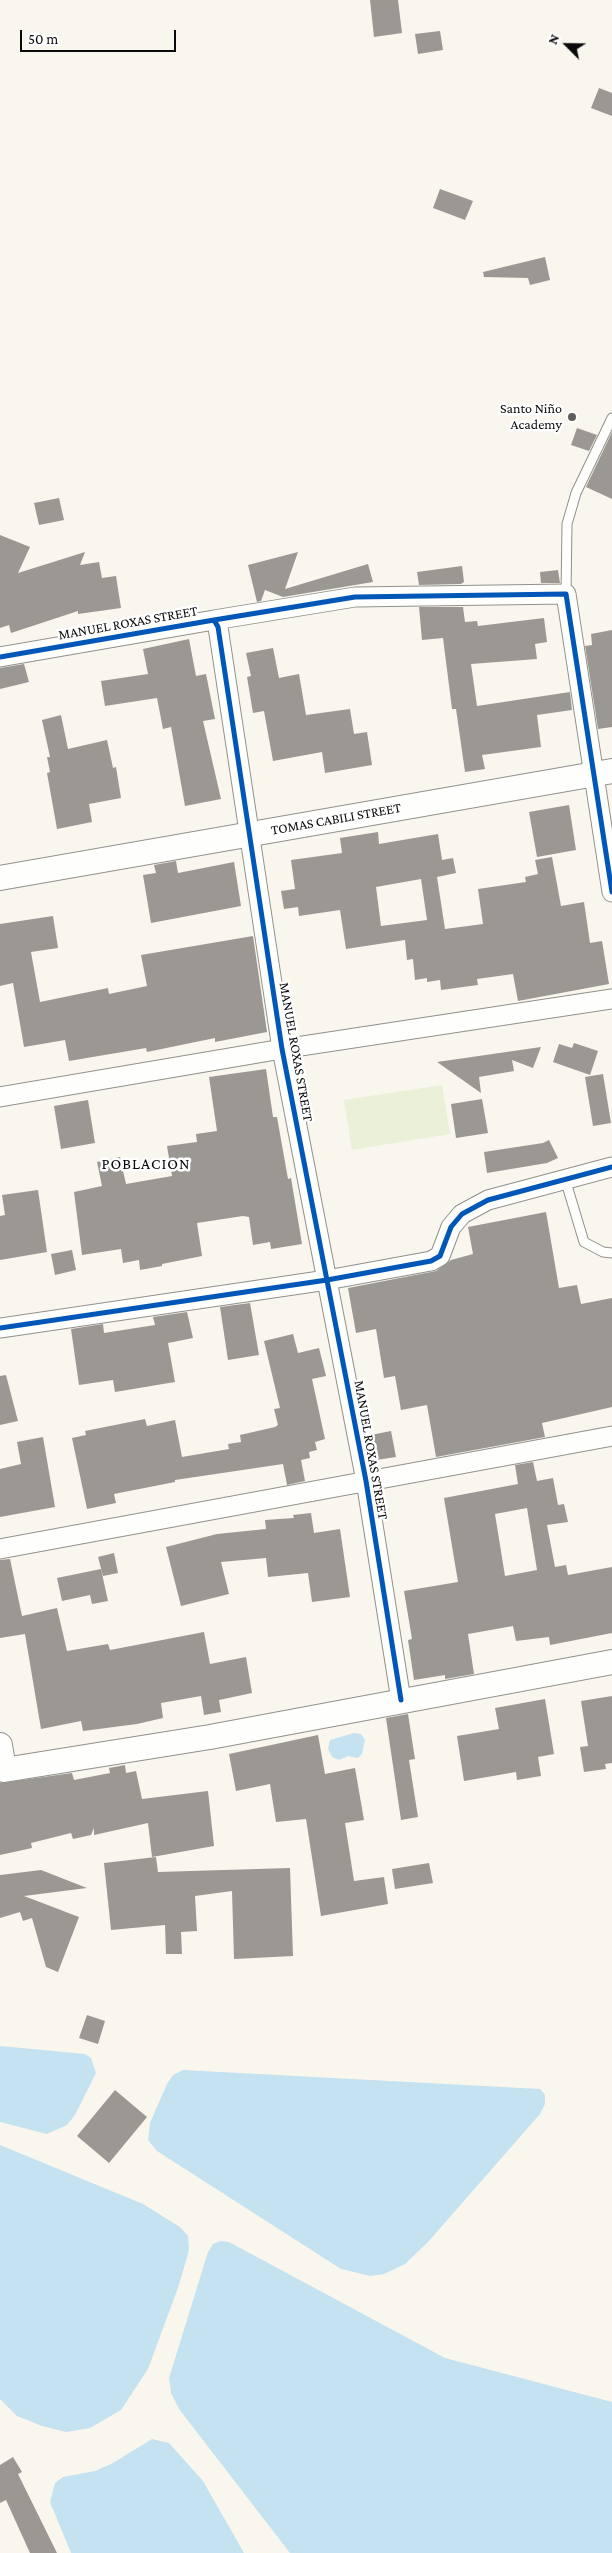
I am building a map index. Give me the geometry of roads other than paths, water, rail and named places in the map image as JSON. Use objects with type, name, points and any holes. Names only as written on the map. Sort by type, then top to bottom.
[{"type":"street","points":[[214,620],[355,596],[566,594],[602,773],[612,892]]},
{"type":"street","name":"MANUEL ROXAS STREET","points":[[0,657],[214,620],[220,633],[282,1048],[366,1482],[402,1700]]},
{"type":"street","name":"TOMAS CABILI STREET","points":[[0,878],[602,773]]},
{"type":"street","points":[[0,1097],[282,1048],[612,999]]},
{"type":"street","points":[[0,1328],[327,1280],[431,1261],[440,1256],[451,1227],[462,1214],[488,1200],[612,1167]]},
{"type":"street","points":[[0,1549],[612,1436]]},
{"type":"street","points":[[0,1745],[2,1771],[210,1737],[612,1662]]},
{"type":"lane","points":[[566,594],[567,524],[576,492],[612,418]]},
{"type":"lane","points":[[565,1179],[584,1242],[603,1252],[612,1253]]},
{"type":"water","points":[[354,1733],[361,1734],[365,1740],[362,1754],[358,1758],[348,1756],[339,1760],[332,1757],[328,1749],[330,1740]]},
{"type":"water","points":[[0,2046],[85,2054],[91,2058],[96,2073],[75,2115],[67,2125],[47,2134],[0,2122]]},
{"type":"water","points":[[183,2070],[540,2089],[545,2095],[545,2104],[540,2114],[428,2242],[405,2264],[384,2274],[370,2276],[341,2269],[157,2151],[148,2140],[150,2123],[167,2084],[173,2075]]},
{"type":"water","points":[[0,2145],[143,2204],[180,2227],[188,2236],[189,2250],[179,2285],[148,2369],[121,2410],[90,2428],[66,2432],[42,2426],[17,2416],[0,2399]]},
{"type":"water","points":[[220,2241],[229,2242],[445,2358],[612,2402],[612,2553],[290,2553],[179,2409],[171,2393],[169,2378],[208,2252],[213,2244]]},
{"type":"water","points":[[152,2439],[169,2443],[203,2481],[244,2553],[71,2553],[50,2502],[55,2483],[63,2477],[95,2471],[113,2463]]},
{"type":"place","name":"Santo Niño Academy","points":[[572,417]]},
{"type":"district","name":"POBLACION","points":[[146,1164]]}]
